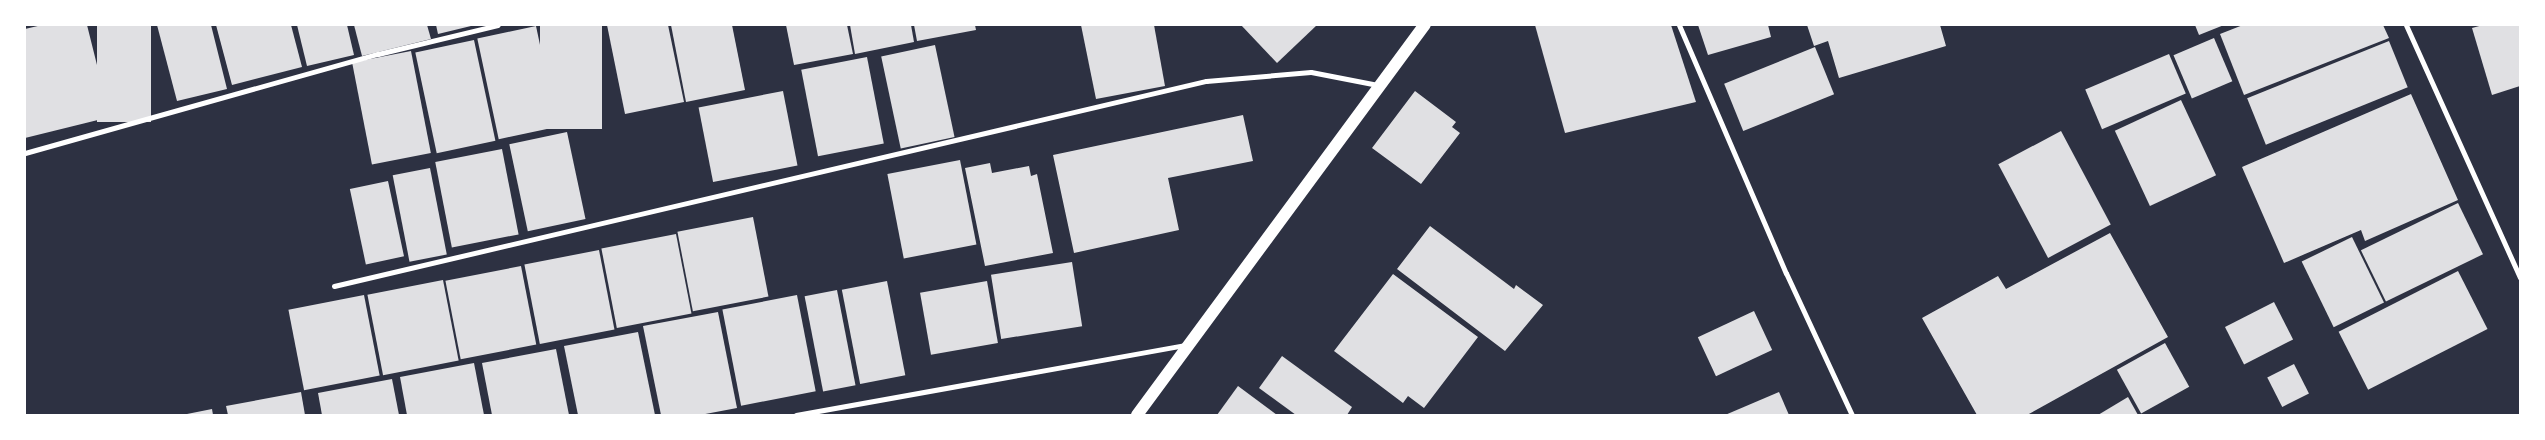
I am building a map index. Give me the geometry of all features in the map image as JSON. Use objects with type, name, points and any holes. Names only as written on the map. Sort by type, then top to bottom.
[{"type":"main road","points":[[1137,415],[1381,86],[1424,25]]},
{"type":"street","points":[[25,153],[378,54],[498,25]]},
{"type":"street","points":[[1679,25],[1786,273],[1852,415]]},
{"type":"street","points":[[2406,25],[2520,278]]},
{"type":"street","points":[[334,286],[1206,81],[1311,72],[1381,86]]},
{"type":"street","points":[[796,415],[1189,344]]},
{"type":"building","points":[[42,25],[87,25],[110,117],[25,138],[25,29]]},
{"type":"building","points":[[97,25],[151,25],[151,122],[97,122]]},
{"type":"building","points":[[157,25],[211,25],[227,89],[177,101]]},
{"type":"building","points":[[216,25],[291,25],[302,67],[232,85]]},
{"type":"building","points":[[297,25],[347,25],[354,55],[307,66]]},
{"type":"building","points":[[354,25],[427,25],[431,39],[362,56]]},
{"type":"building","points":[[436,25],[471,25],[471,26],[438,34]]},
{"type":"building","points":[[540,25],[602,25],[602,129],[540,129]]},
{"type":"building","points":[[607,25],[668,25],[684,102],[625,114]]},
{"type":"building","points":[[671,25],[732,25],[745,90],[686,102]]},
{"type":"building","points":[[786,25],[847,25],[853,54],[794,65]]},
{"type":"building","points":[[850,25],[911,25],[914,42],[855,54]]},
{"type":"building","points":[[914,25],[975,25],[976,30],[917,41]]},
{"type":"building","points":[[1081,25],[1154,25],[1165,86],[1096,99]]},
{"type":"building","points":[[1241,25],[1317,25],[1277,63]]},
{"type":"building","points":[[1535,25],[1671,25],[1696,102],[1565,133]]},
{"type":"building","points":[[1698,25],[1768,25],[1771,37],[1708,55]]},
{"type":"building","points":[[1807,25],[1940,25],[1946,46],[1839,78],[1828,41],[1814,46]]},
{"type":"building","points":[[2195,25],[2224,25],[2199,35]]},
{"type":"building","points":[[2243,25],[2383,25],[2389,38],[2244,95],[2220,34]]},
{"type":"building","points":[[2483,25],[2520,25],[2520,86],[2492,95],[2472,28]]},
{"type":"building","points":[[536,26],[557,127],[499,139],[477,38]]},
{"type":"building","points":[[2214,38],[2232,81],[2192,98],[2173,55]]},
{"type":"building","points":[[474,40],[495,141],[437,153],[415,52]]},
{"type":"building","points":[[2389,41],[2408,87],[2266,145],[2247,98]]},
{"type":"building","points":[[935,45],[955,137],[901,148],[881,56]]},
{"type":"building","points":[[1815,47],[1834,94],[1743,131],[1724,84]]},
{"type":"building","points":[[411,51],[431,153],[372,165],[352,62]]},
{"type":"building","points":[[2169,54],[2186,94],[2102,129],[2085,90]]},
{"type":"building","points":[[867,57],[884,143],[818,156],[801,70]]},
{"type":"building","points":[[783,91],[798,166],[713,182],[699,107]]},
{"type":"building","points":[[1415,91],[1456,122],[1452,127],[1460,133],[1421,184],[1372,148]]},
{"type":"building","points":[[2411,94],[2458,200],[2365,241],[2361,230],[2284,263],[2242,167]]},
{"type":"building","points":[[2181,100],[2216,175],[2150,206],[2115,131]]},
{"type":"building","points":[[1243,115],[1253,161],[1168,178],[1179,230],[1074,253],[1053,155]]},
{"type":"building","points":[[2061,131],[2111,225],[2048,258],[1998,164]]},
{"type":"building","points":[[567,132],[586,219],[528,231],[509,144]]},
{"type":"building","points":[[502,149],[519,234],[452,247],[435,162]]},
{"type":"building","points":[[960,160],[976,244],[904,259],[887,174]]},
{"type":"building","points":[[990,163],[992,173],[1029,166],[1031,176],[1037,174],[1053,253],[985,266],[965,168]]},
{"type":"building","points":[[430,168],[447,254],[409,262],[393,175]]},
{"type":"building","points":[[388,181],[404,256],[366,264],[350,189]]},
{"type":"building","points":[[2458,203],[2483,254],[2386,302],[2361,250]]},
{"type":"building","points":[[753,217],[768,297],[693,311],[677,232]]},
{"type":"building","points":[[1430,226],[1514,289],[1516,285],[1543,305],[1505,351],[1397,269]]},
{"type":"building","points":[[2110,233],[2168,337],[2027,415],[1977,415],[1922,318],[1998,276],[2006,289]]},
{"type":"building","points":[[676,234],[691,314],[617,328],[601,249]]},
{"type":"building","points":[[2352,237],[2384,303],[2334,327],[2302,262]]},
{"type":"building","points":[[599,250],[614,330],[540,344],[524,265]]},
{"type":"building","points":[[1072,262],[1082,326],[1001,339],[991,275]]},
{"type":"building","points":[[521,266],[536,345],[461,359],[445,281]]},
{"type":"building","points":[[2458,271],[2488,329],[2368,390],[2339,332]]},
{"type":"building","points":[[1393,274],[1478,337],[1424,408],[1408,396],[1403,403],[1334,351]]},
{"type":"building","points":[[443,280],[459,360],[383,375],[367,295]]},
{"type":"building","points":[[887,281],[905,375],[860,384],[842,290]]},
{"type":"building","points":[[987,281],[998,343],[931,355],[920,293]]},
{"type":"building","points":[[837,290],[856,385],[823,392],[805,296]]},
{"type":"building","points":[[364,295],[380,375],[304,390],[288,310]]},
{"type":"building","points":[[797,295],[816,391],[741,406],[722,310]]},
{"type":"building","points":[[2274,302],[2293,339],[2244,364],[2225,327]]},
{"type":"building","points":[[1754,311],[1772,350],[1716,376],[1698,337]]},
{"type":"building","points":[[718,312],[737,408],[700,415],[661,415],[643,326]]},
{"type":"building","points":[[638,332],[655,415],[578,415],[564,346]]},
{"type":"building","points":[[2165,343],[2189,387],[2141,413],[2117,370]]},
{"type":"building","points":[[556,349],[569,415],[492,415],[482,363]]},
{"type":"building","points":[[1282,356],[1352,407],[1347,415],[1296,415],[1259,388]]},
{"type":"building","points":[[474,363],[484,415],[407,415],[400,377]]},
{"type":"building","points":[[2294,364],[2309,393],[2282,407],[2267,378]]},
{"type":"building","points":[[392,379],[399,415],[322,415],[318,393]]},
{"type":"building","points":[[1238,386],[1277,415],[1217,415]]},
{"type":"building","points":[[301,392],[305,415],[228,415],[226,406]]},
{"type":"building","points":[[1779,392],[1789,415],[1725,415]]},
{"type":"building","points":[[2128,397],[2138,415],[2098,415]]},
{"type":"building","points":[[212,409],[213,415],[187,415],[187,414]]}]
